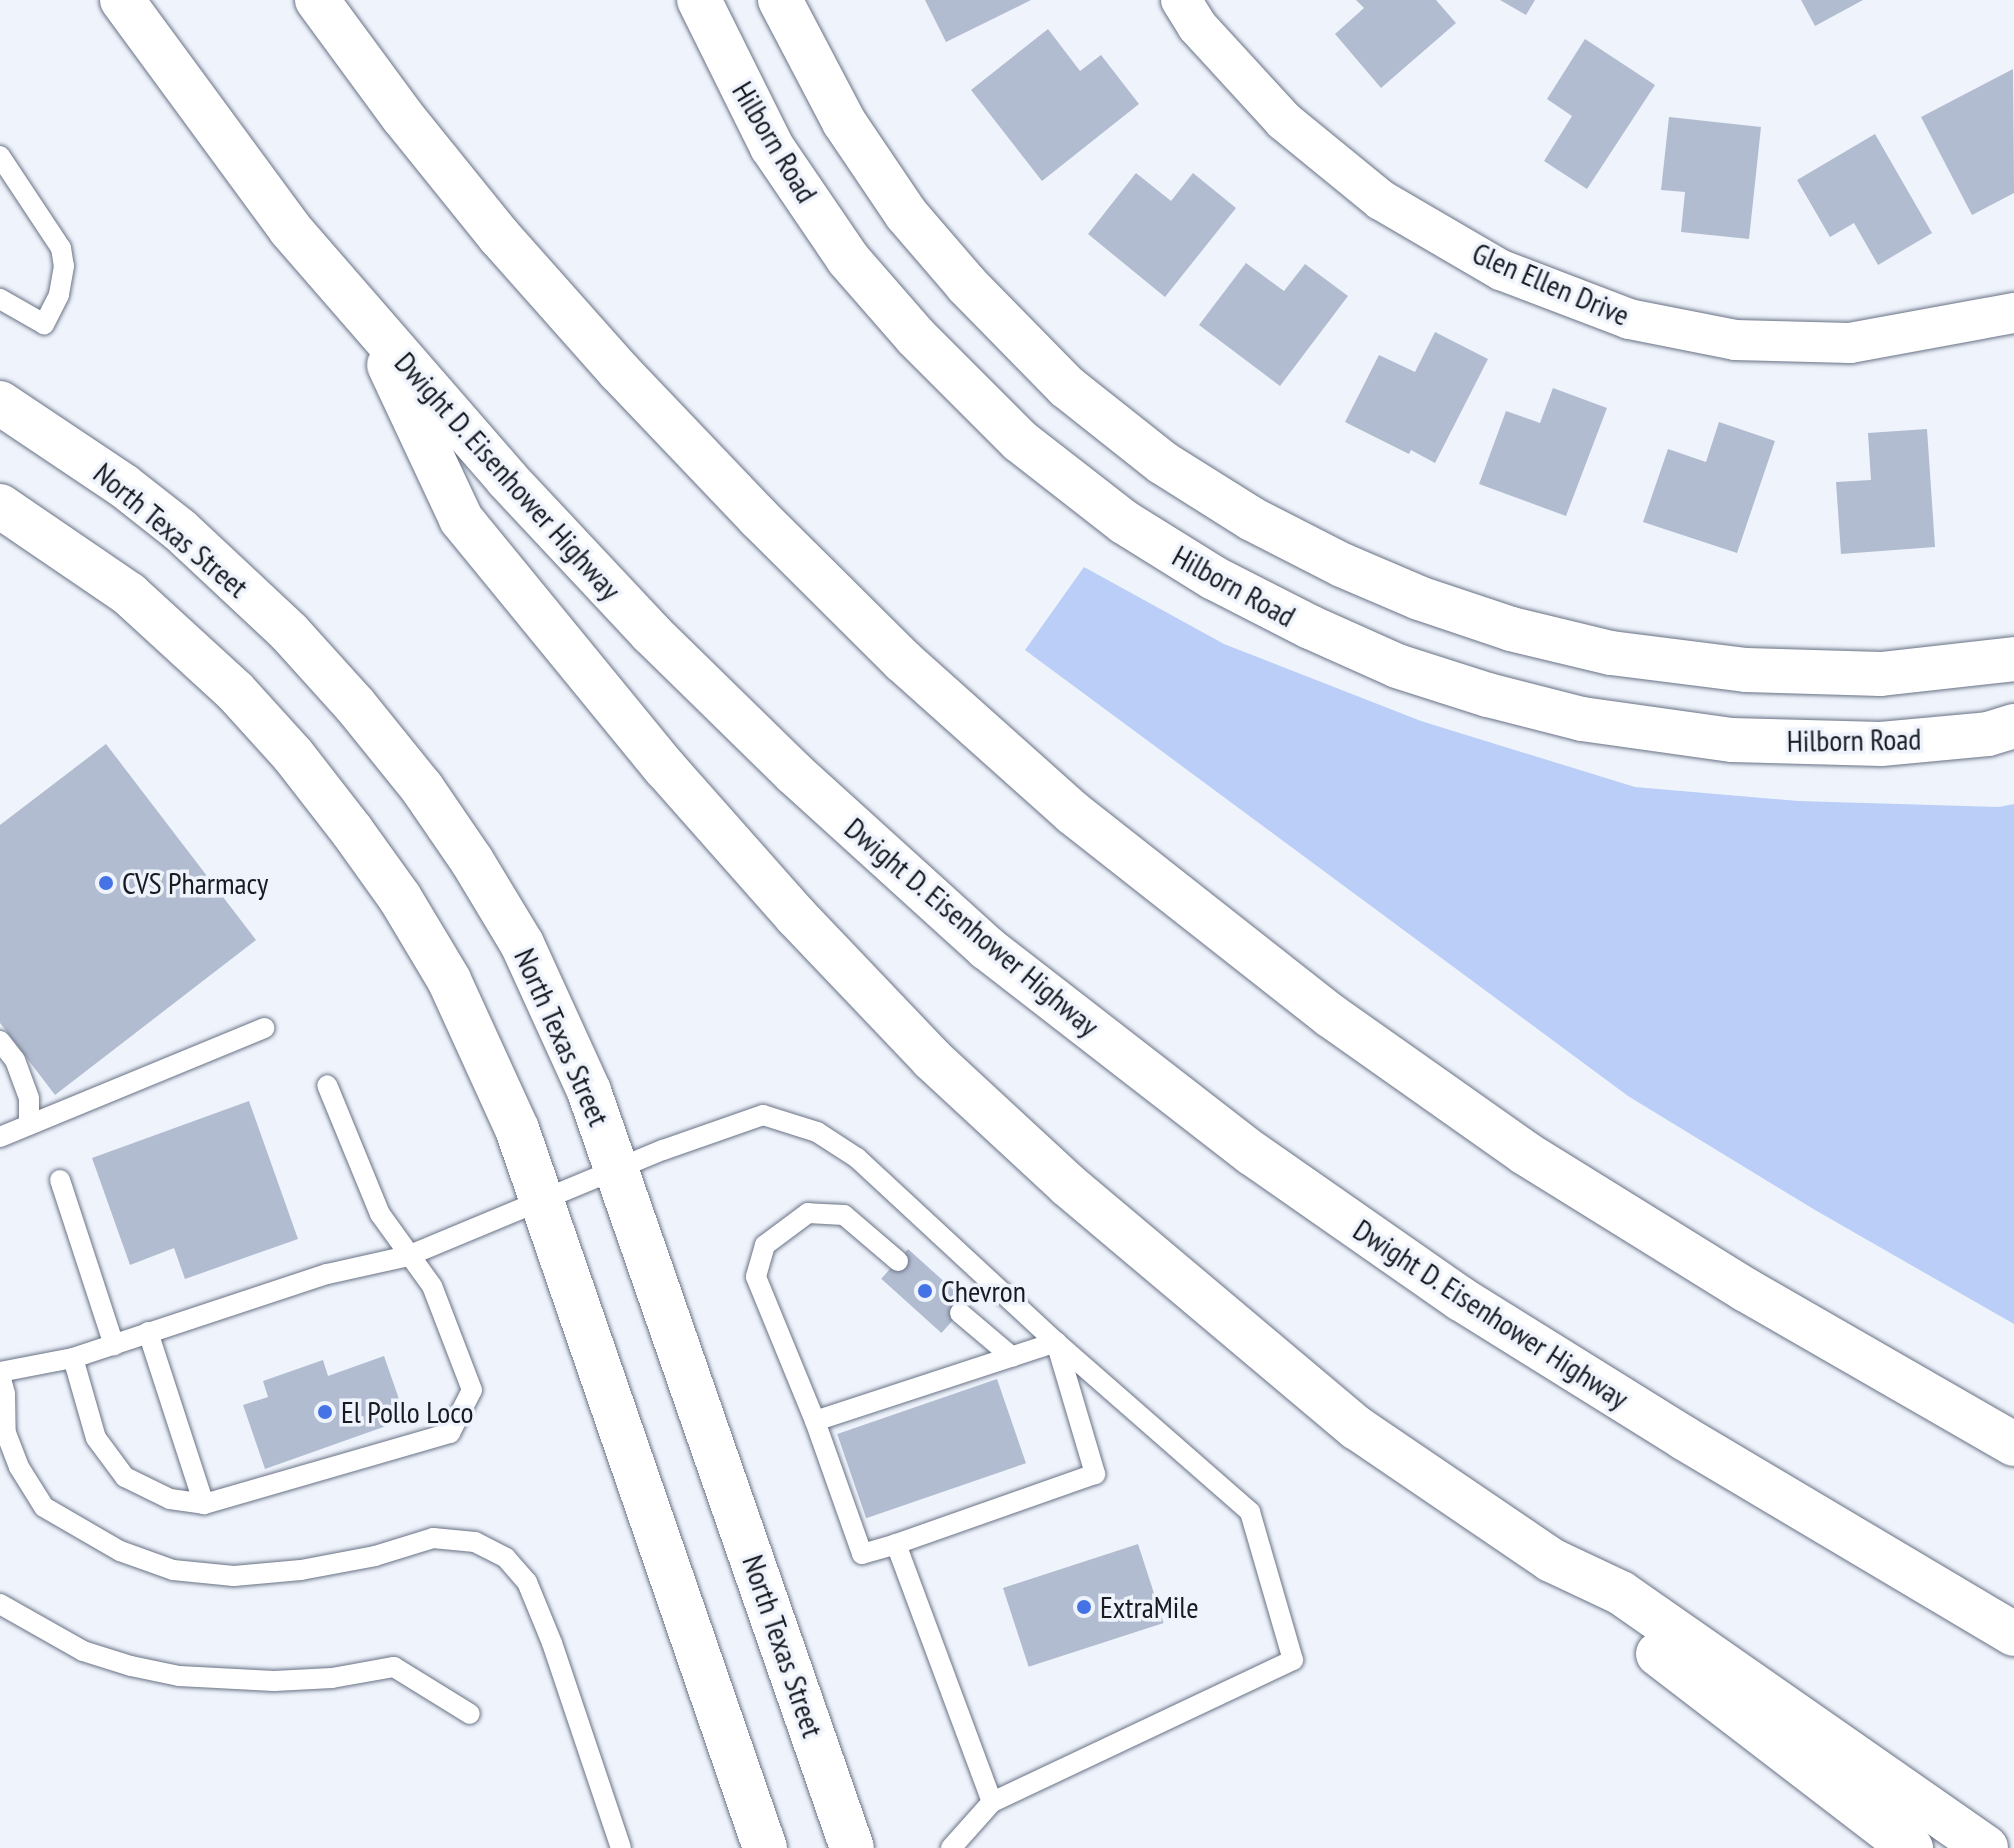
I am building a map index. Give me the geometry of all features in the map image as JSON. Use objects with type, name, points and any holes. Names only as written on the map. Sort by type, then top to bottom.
[{"type":"main road","name":"Dwight D. Eisenhower Highway","points":[[122,0],[290,229],[507,479],[651,633],[794,773],[987,948],[1253,1154],[1461,1299],[1684,1438],[2014,1634]]},
{"type":"main road","points":[[317,0],[403,117],[491,225],[619,371],[759,518],[903,661],[1073,813],[1331,1016],[1525,1153],[1746,1290],[2014,1444]]},
{"type":"main road","name":"Hilborn Road","points":[[699,0],[772,147],[848,259],[916,337],[1020,441],[1124,522],[1214,578],[1397,666],[1488,695],[1582,719],[1732,740],[1881,744],[1988,734],[2014,726]]},
{"type":"main road","points":[[780,0],[844,122],[906,214],[967,285],[1067,387],[1163,463],[1252,519],[1342,565],[1419,598],[1511,629],[1611,653],[1746,670],[1881,674],[2014,659]]},
{"type":"main road","points":[[367,320],[461,519],[665,768],[796,916],[932,1059],[1068,1185],[1357,1428],[1551,1560],[1621,1593],[1986,1848]]},
{"type":"main road","name":"North Texas Street","points":[[0,403],[124,486],[237,581],[355,705],[412,776],[472,861],[522,944],[557,1014],[617,1169],[852,1848]]},
{"type":"main road","points":[[0,506],[129,594],[235,691],[344,820],[400,898],[449,980],[512,1116],[765,1848]]},
{"type":"main road","points":[[1551,1560],[1602,1611],[1911,1848]]},
{"type":"street","name":"Glen Ellen Drive","points":[[1181,0],[1197,26],[1284,121],[1381,200],[1501,270],[1629,319],[1735,340],[1850,343],[2014,313]]},
{"type":"lane","points":[[0,156],[61,248],[64,266],[59,295],[44,324],[0,299]]},
{"type":"lane","points":[[0,1137],[264,1028]]},
{"type":"lane","points":[[0,1041],[15,1060],[29,1098],[29,1125]]},
{"type":"lane","points":[[73,1358],[96,1438],[125,1477],[170,1499],[204,1504],[450,1433],[472,1390],[432,1286],[380,1214],[327,1085]]},
{"type":"lane","points":[[621,1848],[547,1631],[527,1582],[506,1558],[475,1542],[433,1538],[375,1556],[301,1570],[234,1576],[173,1570],[120,1551],[44,1507],[19,1467],[6,1433],[5,1394],[0,1373],[73,1358],[327,1274],[408,1256],[541,1199],[763,1115],[817,1132],[857,1158],[1056,1342],[1250,1512],[1293,1660],[992,1802],[951,1848]]},
{"type":"lane","points":[[60,1180],[114,1345]]},
{"type":"lane","points":[[898,1261],[844,1215],[808,1213],[765,1245],[756,1277],[815,1421],[862,1554],[1095,1474],[1056,1342]]},
{"type":"lane","points":[[960,1313],[1012,1357]]},
{"type":"lane","points":[[148,1332],[204,1504]]},
{"type":"lane","points":[[815,1421],[1056,1342]]},
{"type":"lane","points":[[896,1544],[992,1802]]},
{"type":"lane","points":[[0,1604],[83,1651],[131,1666],[179,1676],[274,1681],[332,1678],[394,1667],[470,1714]]},
{"type":"shaded area","points":[[1084,567],[1224,644],[1421,721],[1635,787],[1798,801],[1999,807],[2014,804],[2014,1324],[1815,1210],[1628,1096],[1025,650]]},
{"type":"building","points":[[925,0],[1031,0],[946,42]]},
{"type":"building","points":[[1356,0],[1436,0],[1456,23],[1381,88],[1335,34],[1364,8]]},
{"type":"building","points":[[1500,0],[1535,0],[1526,15]]},
{"type":"building","points":[[1801,0],[1863,0],[1815,26]]},
{"type":"building","points":[[1048,29],[1080,71],[1101,55],[1139,104],[1042,181],[971,90]]},
{"type":"building","points":[[1585,39],[1655,85],[1587,189],[1544,161],[1572,116],[1547,99]]},
{"type":"building","points":[[2013,69],[2014,193],[1972,215],[1921,117]]},
{"type":"building","points":[[1669,117],[1761,127],[1749,239],[1681,232],[1685,192],[1661,190]]},
{"type":"building","points":[[1875,134],[1932,233],[1878,265],[1854,223],[1830,237],[1797,180]]},
{"type":"building","points":[[1136,173],[1171,201],[1193,173],[1236,208],[1165,297],[1088,234]]},
{"type":"building","points":[[1246,263],[1284,291],[1305,264],[1348,296],[1280,386],[1199,325]]},
{"type":"building","points":[[1435,332],[1488,359],[1435,463],[1411,450],[1409,454],[1345,422],[1379,355],[1415,372]]},
{"type":"building","points":[[1553,388],[1607,408],[1566,516],[1479,484],[1506,411],[1540,423]]},
{"type":"building","points":[[1719,422],[1775,441],[1737,553],[1643,522],[1668,449],[1706,462]]},
{"type":"building","points":[[1927,429],[1935,547],[1841,554],[1836,482],[1871,480],[1868,433]]},
{"type":"building","name":"CVS Pharmacy","points":[[106,744],[256,940],[55,1095],[0,1023],[0,825]]},
{"type":"building","points":[[249,1101],[298,1239],[185,1279],[174,1248],[130,1265],[92,1158]]},
{"type":"building","name":"Chevron","points":[[908,1249],[968,1303],[941,1333],[881,1279]]},
{"type":"building","name":"El Pollo Loco","points":[[384,1356],[406,1419],[265,1469],[243,1405],[268,1397],[263,1381],[323,1360],[328,1376]]},
{"type":"building","points":[[997,1379],[1026,1463],[866,1518],[837,1434]]},
{"type":"building","name":"ExtraMile","points":[[1138,1544],[1164,1623],[1029,1667],[1003,1588]]},
{"type":"place","name":"CVS Pharmacy","points":[[106,883]]},
{"type":"place","name":"Chevron","points":[[925,1291]]},
{"type":"place","name":"El Pollo Loco","points":[[325,1412]]},
{"type":"place","name":"ExtraMile","points":[[1084,1607]]}]
